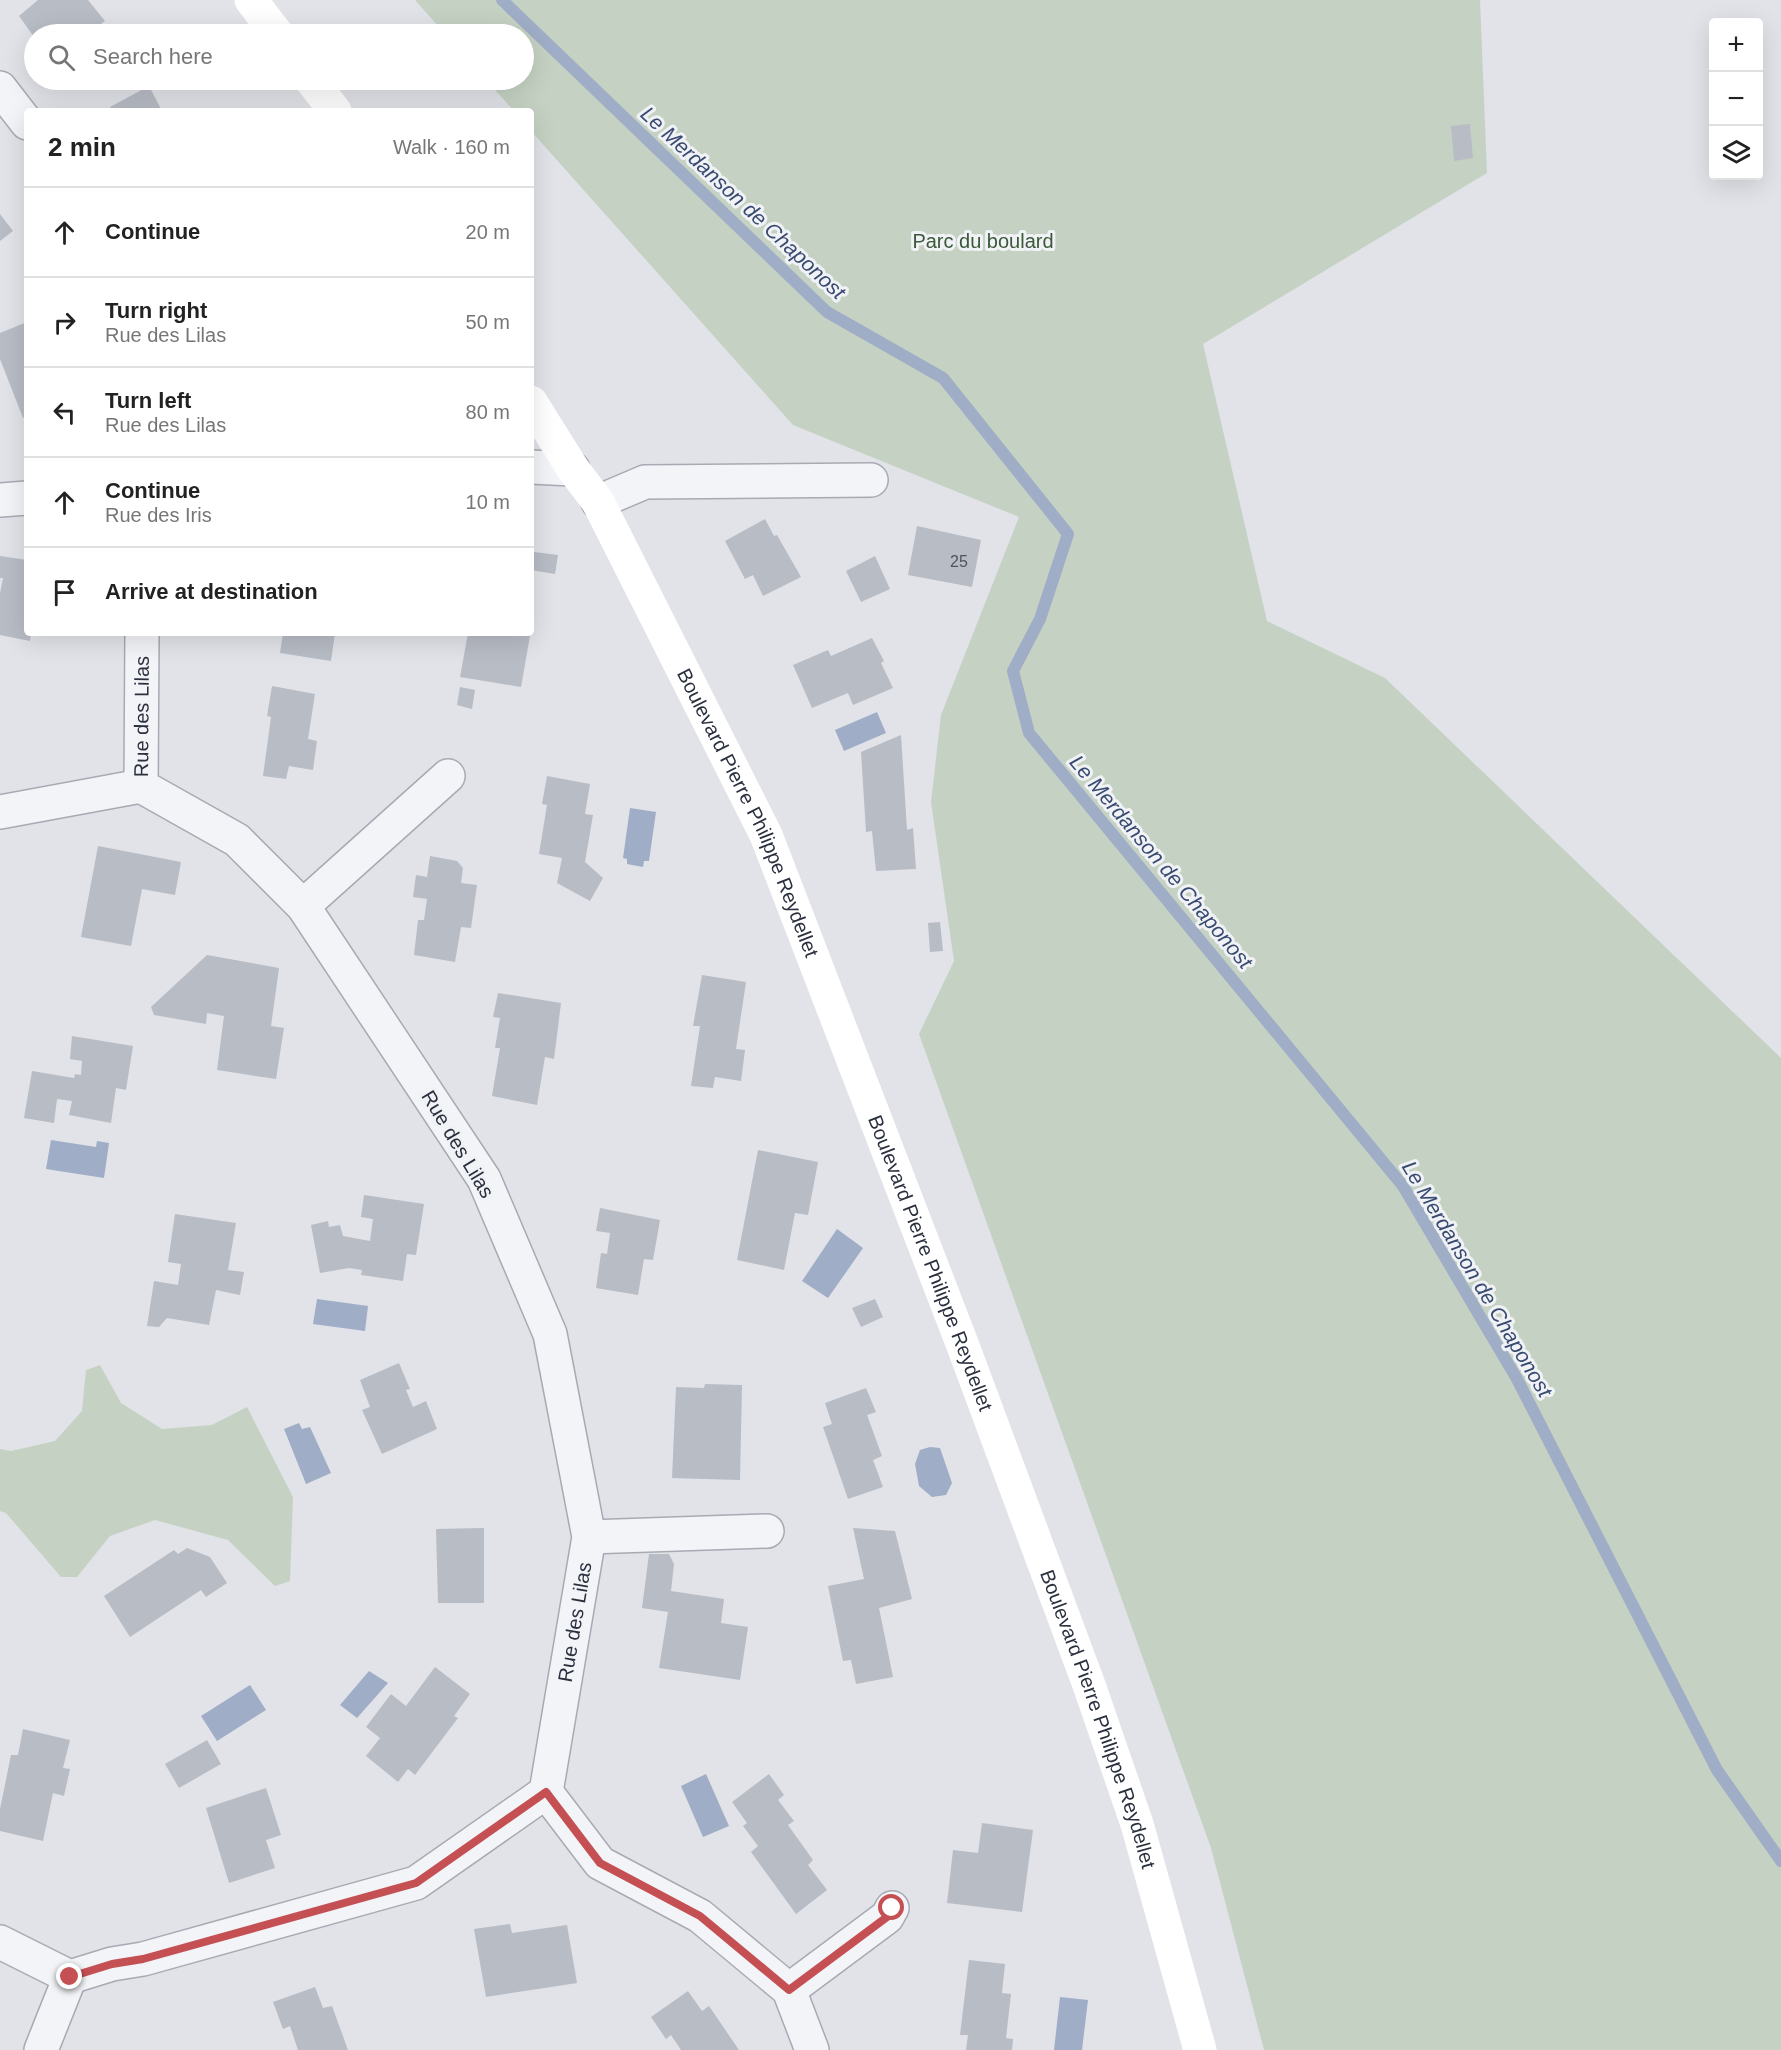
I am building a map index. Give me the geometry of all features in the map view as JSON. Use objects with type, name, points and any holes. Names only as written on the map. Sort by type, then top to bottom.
[{"type":"main road","points":[[251,0],[269,24]]},
{"type":"main road","points":[[319,90],[333,108]]},
{"type":"main road","name":"Boulevard Pierre Philippe Reydellet","points":[[534,407],[573,469],[598,502],[766,835],[958,1335],[1089,1685],[1137,1824],[1200,2050]]},
{"type":"street","points":[[0,88],[24,119]]},
{"type":"street","points":[[534,467],[573,469]]},
{"type":"street","points":[[598,502],[645,482],[872,480]]},
{"type":"street","points":[[0,500],[24,498]]},
{"type":"street","name":"Rue des Lilas","points":[[142,636],[141,786],[237,840],[303,906],[484,1179],[550,1334],[589,1537],[546,1792]]},
{"type":"street","points":[[303,906],[448,776]]},
{"type":"street","points":[[0,812],[141,786]]},
{"type":"street","points":[[589,1537],[767,1531]]},
{"type":"street","points":[[0,1942],[70,1977],[112,1964],[143,1959],[416,1883],[546,1792],[600,1863],[700,1916],[789,1990],[812,2050]]},
{"type":"street","points":[[789,1990],[887,1917],[892,1908]]},
{"type":"street","points":[[41,2050],[70,1977]]},
{"type":"green space","name":"Parc du boulard","points":[[415,0],[1480,0],[1487,173],[1203,344],[1267,621],[1385,678],[1781,1058],[1781,2050],[1264,2050],[1211,1848],[919,1034],[954,961],[931,802],[941,715],[1019,517],[793,425],[534,134],[534,108],[511,108],[495,90],[534,90],[534,24],[436,24]]},
{"type":"green space","points":[[100,1365],[121,1403],[162,1429],[212,1425],[247,1407],[293,1497],[290,1581],[275,1586],[228,1540],[155,1520],[110,1536],[77,1577],[61,1577],[6,1513],[0,1511],[0,1449],[11,1451],[55,1441],[82,1411],[86,1370]]},
{"type":"water","points":[[877,712],[886,733],[844,751],[835,730]]},
{"type":"water","points":[[630,808],[656,812],[649,861],[644,861],[643,867],[627,864],[627,859],[623,858]]},
{"type":"water","points":[[51,1140],[96,1147],[97,1141],[109,1143],[104,1178],[46,1169]]},
{"type":"water","points":[[837,1229],[863,1248],[828,1298],[802,1281]]},
{"type":"water","points":[[317,1299],[368,1306],[365,1331],[313,1324]]},
{"type":"water","points":[[299,1423],[302,1429],[310,1427],[331,1473],[306,1484],[284,1429]]},
{"type":"water","points":[[930,1447],[940,1448],[952,1483],[946,1495],[932,1497],[919,1486],[915,1464],[920,1450]]},
{"type":"water","points":[[369,1671],[388,1683],[357,1718],[340,1705]]},
{"type":"water","points":[[250,1685],[266,1710],[217,1741],[201,1716]]},
{"type":"water","points":[[706,1774],[729,1826],[703,1837],[681,1786]]},
{"type":"water","points":[[1060,1997],[1088,2000],[1082,2050],[1054,2050]]},
{"type":"building","points":[[38,0],[88,0],[105,21],[101,24],[25,24],[19,16]]},
{"type":"building","points":[[142,90],[151,90],[160,108],[110,108]]},
{"type":"building","points":[[1470,124],[1473,158],[1454,161],[1451,126]]},
{"type":"building","points":[[0,214],[13,231],[0,241]]},
{"type":"building","points":[[24,323],[23,418],[0,359],[0,333]]},
{"type":"building","points":[[765,519],[801,577],[763,596],[753,575],[745,579],[725,541]]},
{"type":"building","points":[[917,526],[981,540],[972,587],[908,575]]},
{"type":"building","points":[[534,552],[558,555],[555,574],[534,570]]},
{"type":"building","points":[[0,556],[24,560],[24,636],[31,636],[30,641],[0,635],[0,593],[3,578],[0,578]]},
{"type":"building","points":[[875,556],[890,589],[861,602],[846,571]]},
{"type":"building","points":[[283,636],[335,636],[331,661],[280,653]]},
{"type":"building","points":[[467,636],[530,636],[521,687],[460,677]]},
{"type":"building","points":[[872,638],[884,661],[881,663],[893,688],[853,705],[848,693],[812,708],[793,665],[828,650],[831,656]]},
{"type":"building","points":[[272,686],[315,694],[308,739],[317,741],[313,770],[289,766],[286,779],[263,776],[271,717],[267,716]]},
{"type":"building","points":[[460,687],[475,690],[472,709],[457,705]]},
{"type":"building","points":[[901,735],[907,830],[913,828],[916,869],[876,871],[872,831],[866,832],[861,752]]},
{"type":"building","points":[[547,776],[590,784],[585,814],[593,815],[585,862],[603,878],[590,901],[557,883],[562,858],[539,854],[547,805],[542,804]]},
{"type":"building","points":[[98,846],[181,862],[175,895],[142,889],[131,946],[81,937]]},
{"type":"building","points":[[430,856],[457,861],[463,868],[461,883],[477,885],[471,928],[461,927],[455,962],[414,955],[418,920],[424,920],[427,899],[413,897],[416,875],[427,877]]},
{"type":"building","points":[[940,922],[943,951],[930,952],[928,923]]},
{"type":"building","points":[[207,955],[279,968],[271,1026],[284,1028],[276,1079],[217,1070],[224,1016],[207,1013],[206,1024],[154,1015],[151,1007]]},
{"type":"building","points":[[702,975],[746,982],[736,1049],[745,1050],[741,1081],[715,1077],[713,1088],[691,1086],[700,1026],[693,1026]]},
{"type":"building","points":[[498,993],[561,1003],[554,1059],[545,1057],[537,1105],[492,1096],[500,1048],[495,1048],[500,1018],[493,1017]]},
{"type":"building","points":[[72,1036],[133,1046],[126,1090],[116,1088],[111,1123],[69,1115],[72,1101],[57,1099],[54,1123],[24,1118],[32,1071],[74,1078],[75,1074],[81,1075],[82,1061],[70,1059]]},
{"type":"building","points":[[758,1150],[818,1162],[808,1215],[795,1213],[784,1270],[737,1260]]},
{"type":"building","points":[[364,1195],[424,1204],[416,1255],[407,1254],[403,1281],[361,1275],[362,1270],[349,1268],[320,1273],[311,1225],[328,1221],[329,1227],[340,1225],[343,1236],[370,1241],[373,1219],[361,1217]]},
{"type":"building","points":[[600,1208],[660,1220],[653,1260],[644,1259],[638,1295],[596,1288],[601,1253],[607,1254],[610,1233],[596,1231]]},
{"type":"building","points":[[175,1214],[236,1223],[228,1270],[244,1272],[240,1295],[216,1290],[209,1325],[167,1318],[159,1327],[147,1326],[154,1281],[178,1285],[181,1264],[168,1262]]},
{"type":"building","points":[[875,1299],[883,1317],[861,1327],[852,1308]]},
{"type":"building","points":[[399,1363],[410,1389],[406,1390],[413,1407],[426,1401],[437,1429],[382,1454],[362,1410],[370,1407],[360,1380]]},
{"type":"building","points":[[705,1384],[742,1385],[740,1480],[672,1478],[676,1387],[704,1388]]},
{"type":"building","points":[[866,1388],[876,1412],[867,1415],[882,1456],[873,1460],[883,1487],[848,1499],[823,1427],[832,1424],[825,1403]]},
{"type":"building","points":[[484,1528],[484,1603],[438,1603],[436,1529]]},
{"type":"building","points":[[853,1528],[895,1531],[912,1599],[879,1608],[893,1677],[856,1684],[851,1660],[843,1661],[828,1586],[864,1579]]},
{"type":"building","points":[[187,1548],[210,1557],[227,1583],[206,1597],[201,1590],[130,1637],[104,1596],[174,1550],[178,1554]]},
{"type":"building","points":[[649,1554],[669,1554],[674,1564],[671,1591],[724,1599],[721,1623],[748,1627],[740,1680],[659,1668],[668,1612],[642,1608]]},
{"type":"building","points":[[435,1667],[470,1694],[454,1716],[458,1718],[415,1775],[408,1769],[398,1782],[366,1756],[380,1738],[366,1727],[391,1694],[406,1706]]},
{"type":"building","points":[[23,1729],[70,1740],[63,1768],[70,1769],[64,1796],[53,1793],[43,1841],[0,1831],[0,1809],[11,1755],[18,1755]]},
{"type":"building","points":[[207,1740],[221,1764],[179,1788],[165,1764]]},
{"type":"building","points":[[769,1774],[784,1795],[778,1800],[794,1821],[788,1825],[813,1860],[808,1865],[827,1890],[796,1914],[751,1852],[758,1846],[743,1826],[747,1823],[732,1802]]},
{"type":"building","points":[[266,1788],[281,1835],[266,1840],[275,1868],[229,1883],[206,1808]]},
{"type":"building","points":[[982,1823],[1033,1830],[1022,1912],[947,1903],[953,1850],[978,1853]]},
{"type":"building","points":[[510,1924],[512,1933],[567,1925],[577,1983],[486,1997],[474,1929]]},
{"type":"building","points":[[969,1960],[1005,1964],[1002,1993],[1011,1994],[1006,2038],[1013,2039],[1012,2050],[966,2050],[968,2035],[960,2035]]},
{"type":"building","points":[[315,1987],[323,2008],[332,2006],[348,2050],[298,2050],[290,2026],[283,2029],[273,2002]]},
{"type":"building","points":[[688,1991],[702,2011],[709,2006],[739,2050],[681,2050],[671,2035],[666,2039],[651,2017]]},
{"type":"waterway","name":"Le Merdanson de Chaponost","points":[[502,0],[527,24]]},
{"type":"waterway","name":"Le Merdanson de Chaponost","points":[[534,31],[827,312],[943,378],[1068,534],[1040,619],[1013,671],[1029,733],[1403,1186],[1517,1379],[1717,1770],[1781,1861]]},
{"type":"route","points":[[70,1977],[416,1883],[546,1792],[600,1863],[700,1916],[789,1990],[887,1917],[892,1908]]}]
